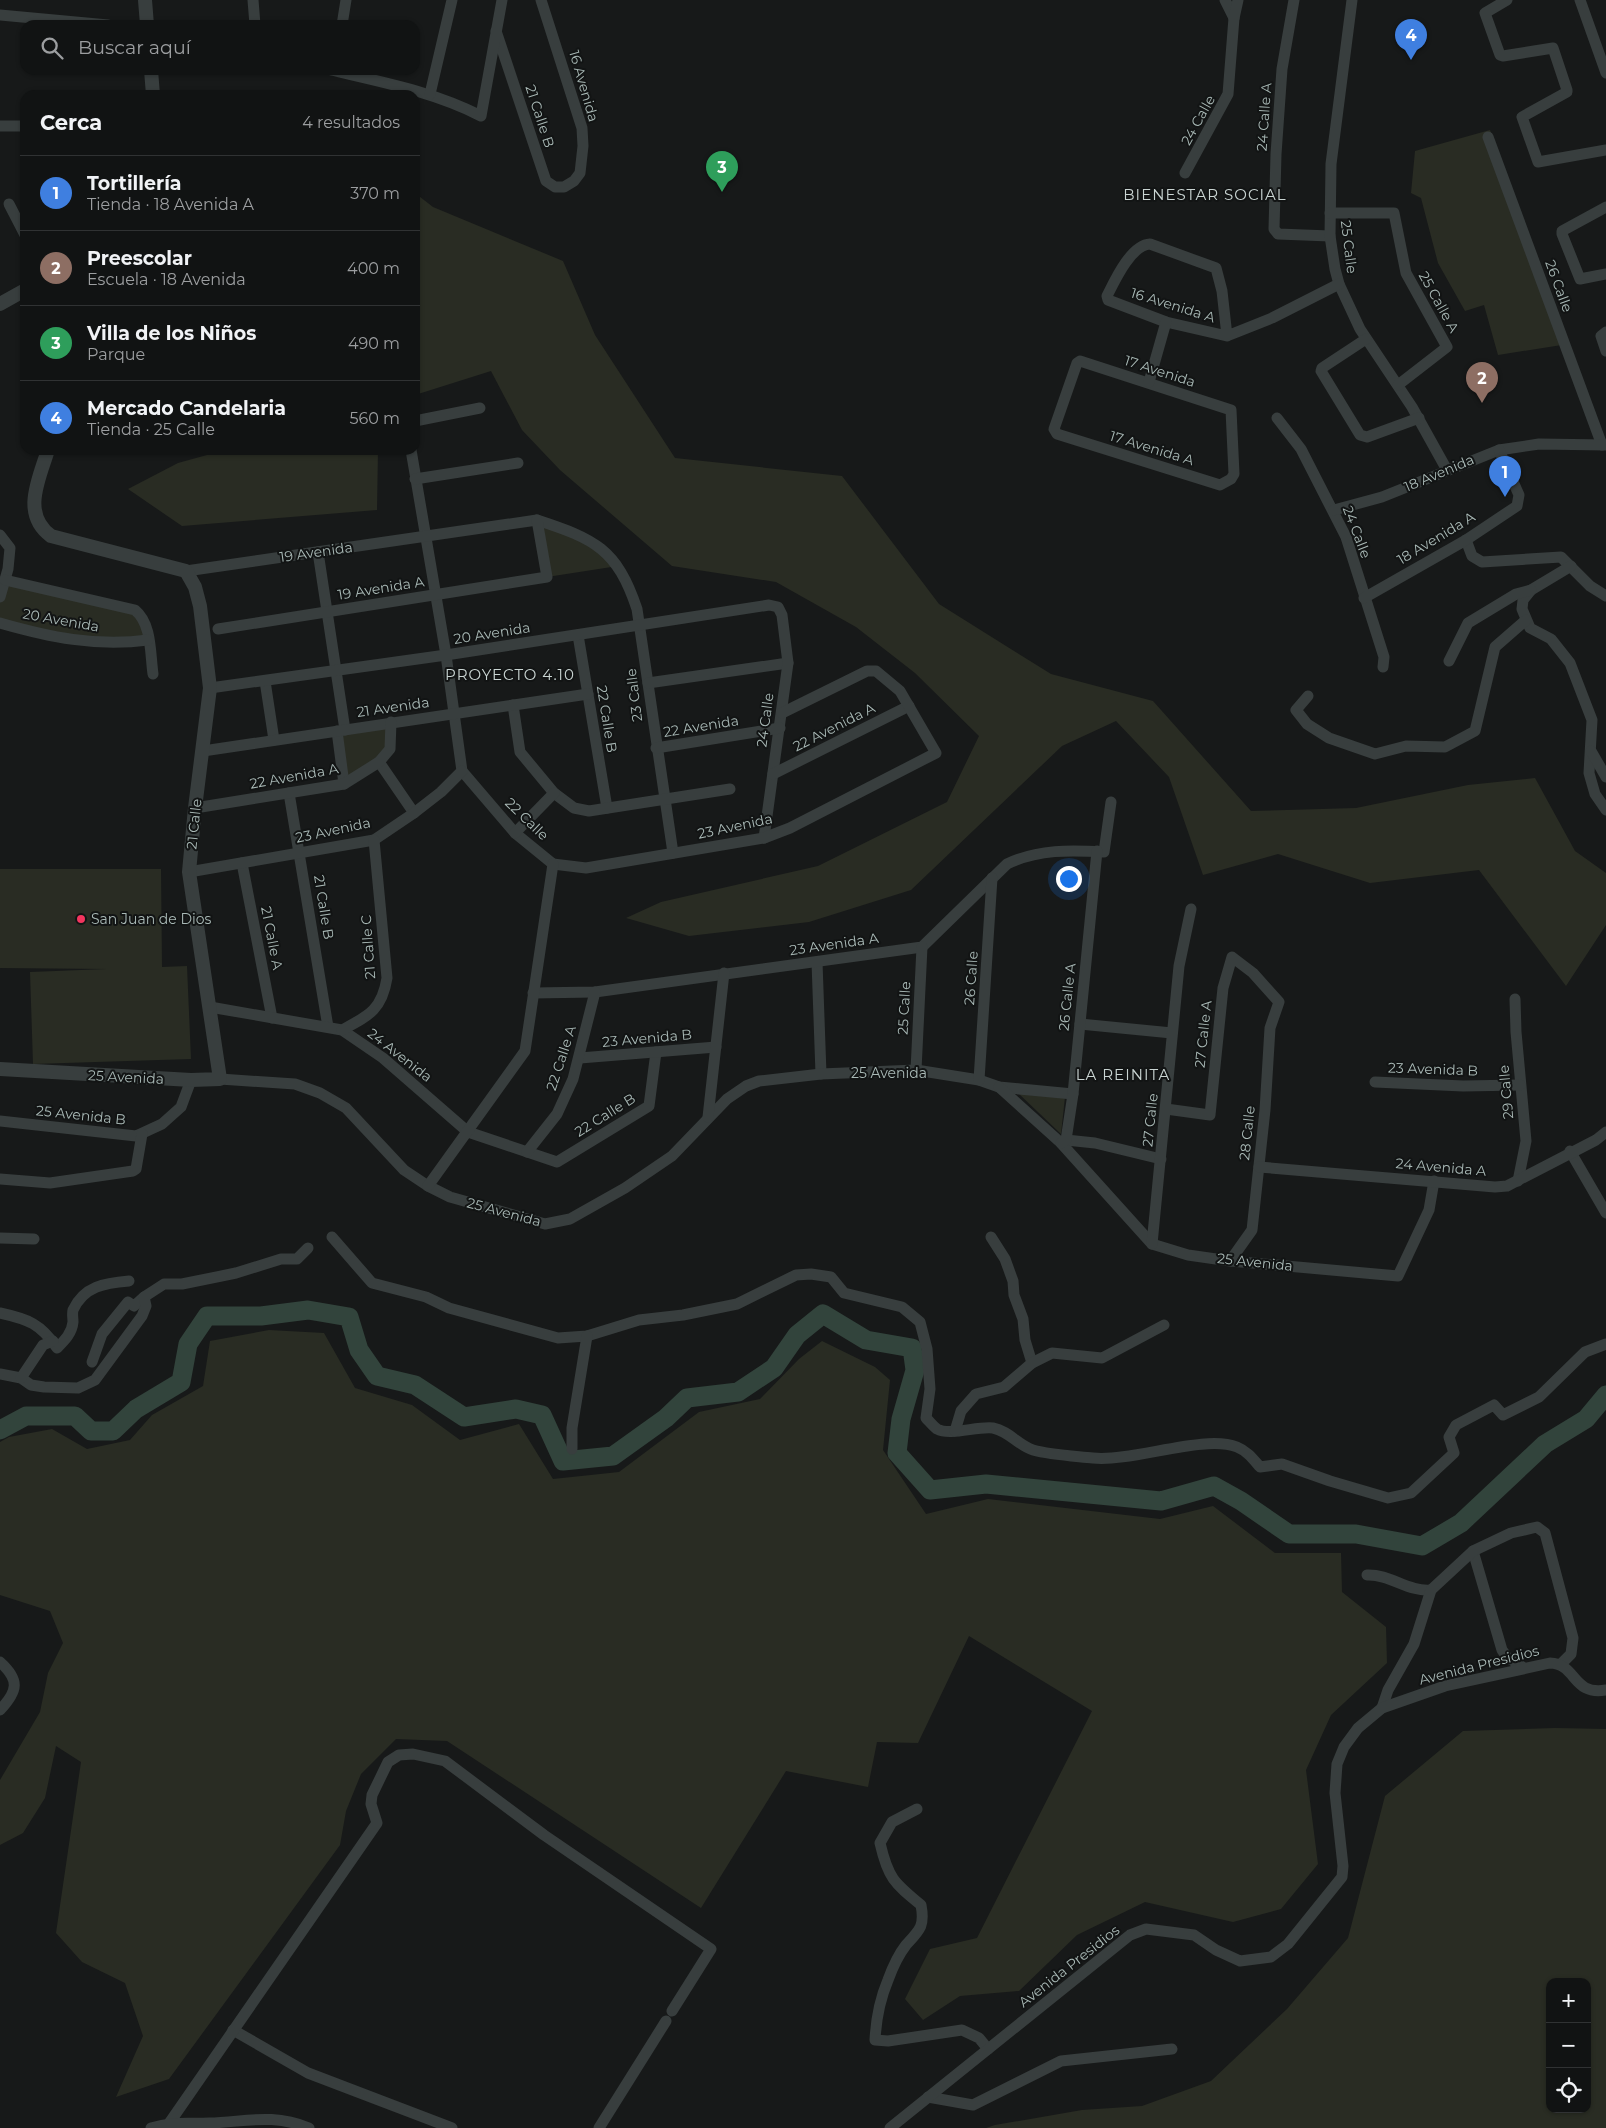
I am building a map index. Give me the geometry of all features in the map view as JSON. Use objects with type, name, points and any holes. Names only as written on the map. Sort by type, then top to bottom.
[{"type":"street","points":[[145,0],[147,20]]},
{"type":"street","points":[[253,0],[255,20]]},
{"type":"street","points":[[343,20],[346,0]]},
{"type":"street","points":[[420,92],[430,94],[452,0]]},
{"type":"street","name":"21 Calle B","points":[[430,94],[455,103],[481,116],[502,0]]},
{"type":"street","name":"16 Avenida","points":[[541,0],[582,128],[583,160],[580,173],[574,181]]},
{"type":"street","points":[[1225,0],[1234,18]]},
{"type":"street","name":"24 Calle","points":[[1185,173],[1228,94],[1234,18],[1238,0]]},
{"type":"street","name":"24 Calle A","points":[[1294,0],[1282,69],[1276,154],[1274,229],[1278,234],[1330,236]]},
{"type":"street","name":"25 Calle","points":[[1352,0],[1331,164],[1330,236],[1338,284],[1366,339],[1419,418],[1447,470]]},
{"type":"street","points":[[1506,0],[1485,13],[1502,56],[1553,48],[1568,91],[1522,117],[1539,163],[1606,150]]},
{"type":"street","points":[[1580,0],[1606,73]]},
{"type":"street","points":[[0,16],[48,20]]},
{"type":"street","name":"21 Calle B","points":[[496,31],[546,181],[555,187],[564,187],[574,181]]},
{"type":"street","points":[[151,75],[153,90]]},
{"type":"street","points":[[353,75],[414,90]]},
{"type":"street","points":[[0,126],[20,126]]},
{"type":"street","name":"26 Calle","points":[[1488,137],[1604,445]]},
{"type":"street","points":[[9,204],[20,224]]},
{"type":"street","points":[[1606,207],[1562,231],[1580,279],[1606,274]]},
{"type":"street","name":"25 Calle A","points":[[1330,212],[1394,212],[1406,273],[1447,347],[1398,385]]},
{"type":"street","name":"16 Avenida A","points":[[1227,336],[1218,270],[1213,266],[1150,244],[1139,247],[1126,263],[1107,296],[1108,300],[1166,322],[1227,336],[1272,318],[1338,284]]},
{"type":"street","points":[[0,304],[20,293]]},
{"type":"street","points":[[1148,382],[1166,322]]},
{"type":"street","points":[[1603,333],[1606,351]]},
{"type":"street","points":[[1366,339],[1322,368],[1321,371],[1360,435],[1367,438],[1419,418]]},
{"type":"street","name":"17 Avenida","points":[[1058,434],[1054,429],[1076,363],[1080,361],[1231,410],[1234,474]]},
{"type":"street","points":[[420,420],[480,408]]},
{"type":"street","name":"24 Calle","points":[[1277,418],[1301,449],[1334,510],[1346,537],[1384,656],[1383,667]]},
{"type":"street","name":"17 Avenida A","points":[[1058,434],[1220,484],[1232,479],[1234,474]]},
{"type":"street","name":"18 Avenida","points":[[1334,510],[1382,497],[1499,450],[1539,444],[1604,445]]},
{"type":"street","name":"18 Avenida A","points":[[1364,598],[1466,540],[1515,508],[1520,501],[1518,492],[1499,450]]},
{"type":"street","name":"19 Avenida","points":[[47,455],[34,500],[38,524],[51,536],[186,571],[537,520],[570,531],[597,545]]},
{"type":"street","points":[[411,455],[446,655],[462,772]]},
{"type":"street","points":[[415,479],[518,463]]},
{"type":"street","name":"19 Avenida A","points":[[218,629],[547,577],[537,520]]},
{"type":"street","points":[[0,535],[10,548],[0,597]]},
{"type":"street","points":[[1466,540],[1472,556],[1482,562],[1558,556],[1564,559],[1590,586],[1606,596]]},
{"type":"street","name":"23 Calle","points":[[597,545],[618,566],[628,581],[641,625],[656,748],[673,854]]},
{"type":"street","points":[[318,552],[337,670],[344,784]]},
{"type":"street","points":[[1449,661],[1468,623],[1516,594],[1531,590],[1571,566]]},
{"type":"street","name":"21 Calle","points":[[186,571],[195,587],[200,606],[210,688],[189,872],[220,1079]]},
{"type":"street","points":[[5,580],[135,610],[142,616],[146,624],[153,674]]},
{"type":"street","points":[[1531,590],[1522,604],[1526,620],[1530,628],[1551,639],[1570,663],[1592,720],[1588,773],[1595,794],[1606,810]]},
{"type":"street","name":"20 Avenida","points":[[210,688],[446,655],[769,605],[778,607]]},
{"type":"street","name":"24 Calle","points":[[764,838],[788,663],[782,615],[778,607]]},
{"type":"street","points":[[1308,696],[1296,710],[1307,724],[1328,738],[1376,754],[1406,746],[1445,747],[1476,731],[1495,647],[1526,620]]},
{"type":"street","name":"20 Avenida","points":[[0,623],[40,634],[87,642],[122,643],[148,640]]},
{"type":"street","name":"22 Calle B","points":[[578,635],[607,808]]},
{"type":"street","points":[[648,683],[788,663]]},
{"type":"street","points":[[782,712],[872,670],[900,691],[909,706]]},
{"type":"street","points":[[265,681],[274,740]]},
{"type":"street","name":"21 Avenida","points":[[203,750],[588,694]]},
{"type":"street","points":[[513,705],[520,752],[554,792],[574,808],[589,811],[664,801],[730,789]]},
{"type":"street","name":"23 Avenida","points":[[553,864],[586,868],[764,838],[790,828],[936,753],[909,706]]},
{"type":"street","name":"22 Avenida A","points":[[773,774],[909,706]]},
{"type":"street","name":"22 Avenida A","points":[[195,808],[344,784],[379,762],[390,748],[391,722]]},
{"type":"street","name":"22 Avenida","points":[[656,748],[780,728]]},
{"type":"street","points":[[1590,749],[1606,777]]},
{"type":"street","points":[[379,762],[414,813]]},
{"type":"street","name":"23 Avenida","points":[[189,872],[374,840],[414,813],[441,792],[462,772]]},
{"type":"street","name":"22 Calle","points":[[462,772],[515,833],[553,864]]},
{"type":"street","points":[[515,833],[554,792]]},
{"type":"street","name":"21 Calle B","points":[[290,793],[328,1027]]},
{"type":"street","name":"26 Calle A","points":[[1063,1141],[1073,1094],[1101,852],[1111,802]]},
{"type":"street","name":"21 Calle C","points":[[342,1030],[370,1015],[385,994],[387,978],[374,840]]},
{"type":"street","points":[[922,947],[1007,864],[1022,856],[1043,852],[1079,850],[1101,852]]},
{"type":"street","name":"21 Calle A","points":[[242,863],[272,1018]]},
{"type":"street","points":[[428,1186],[525,1051],[553,864]]},
{"type":"street","name":"26 Calle","points":[[979,1080],[992,878]]},
{"type":"street","name":"27 Calle","points":[[1152,1244],[1179,966],[1191,909]]},
{"type":"street","name":"25 Calle","points":[[916,1070],[922,947]]},
{"type":"street","name":"23 Avenida A","points":[[534,993],[595,992],[922,947]]},
{"type":"street","name":"27 Calle A","points":[[1166,1109],[1210,1116],[1223,988],[1232,958],[1253,973],[1279,1002]]},
{"type":"street","points":[[817,962],[821,1074]]},
{"type":"street","points":[[708,1117],[724,973]]},
{"type":"street","name":"22 Calle A","points":[[527,1152],[557,1114],[580,1058],[595,992]]},
{"type":"street","name":"29 Calle","points":[[1515,999],[1520,1085],[1526,1141],[1518,1181]]},
{"type":"street","name":"28 Calle","points":[[1230,1261],[1252,1230],[1270,1028],[1279,1002]]},
{"type":"street","name":"24 Avenida","points":[[210,1008],[342,1030],[384,1058],[468,1132],[558,1162]]},
{"type":"street","points":[[1080,1024],[1172,1033]]},
{"type":"street","name":"23 Avenida B","points":[[580,1058],[716,1047]]},
{"type":"street","name":"22 Calle B","points":[[558,1162],[649,1106],[656,1052]]},
{"type":"street","name":"25 Avenida","points":[[0,1070],[191,1080],[220,1079],[288,1084],[320,1093],[346,1108],[404,1170],[428,1186],[450,1197],[545,1224],[562,1222],[626,1188],[672,1156],[708,1117],[739,1090],[759,1081],[821,1074],[916,1070],[979,1080],[999,1087],[1073,1094]]},
{"type":"street","name":"25 Avenida B","points":[[0,1121],[136,1136],[162,1124],[181,1107],[191,1080]]},
{"type":"street","name":"23 Avenida B","points":[[1375,1082],[1463,1086],[1520,1085]]},
{"type":"street","name":"25 Avenida","points":[[999,1087],[1063,1141],[1152,1244],[1188,1254],[1230,1261],[1398,1276],[1429,1210],[1434,1181]]},
{"type":"street","name":"24 Avenida A","points":[[1259,1167],[1495,1187],[1507,1186],[1596,1140],[1606,1132]]},
{"type":"street","points":[[0,1179],[50,1183],[133,1171],[136,1168],[142,1134]]},
{"type":"street","points":[[1063,1141],[1095,1143],[1161,1159]]},
{"type":"street","points":[[1570,1152],[1606,1213]]},
{"type":"street","points":[[332,1237],[372,1283],[426,1297],[458,1310],[558,1338],[587,1336],[639,1320],[683,1315],[737,1304],[796,1275],[811,1274],[831,1277],[844,1293],[902,1306],[920,1322],[927,1349],[930,1389],[926,1418],[937,1429],[955,1431],[980,1427],[995,1428],[1013,1436],[1031,1450],[1096,1458],[1132,1456],[1207,1444],[1236,1447],[1251,1456],[1260,1467],[1282,1464],[1330,1481],[1388,1498],[1411,1492],[1454,1453],[1449,1437],[1456,1425],[1494,1405],[1503,1415],[1539,1397],[1585,1352],[1606,1344]]},
{"type":"street","points":[[991,1237],[1005,1259],[1013,1281],[1014,1295],[1024,1319],[1025,1340],[1032,1363]]},
{"type":"street","points":[[0,1238],[34,1239]]},
{"type":"street","points":[[92,1362],[102,1334],[128,1302],[134,1306],[164,1284],[182,1284],[236,1273],[281,1259],[297,1260],[308,1248]]},
{"type":"street","points":[[0,1313],[27,1319],[52,1341],[57,1348],[70,1334],[73,1323],[72,1312],[83,1294],[95,1286],[107,1282],[128,1281]]},
{"type":"street","points":[[0,1374],[21,1378],[31,1385],[44,1388],[85,1386],[95,1380],[142,1316],[146,1306],[144,1297]]},
{"type":"street","points":[[955,1431],[961,1411],[976,1394],[1004,1387],[1032,1363],[1052,1353],[1102,1358],[1164,1325]]},
{"type":"street","points":[[572,1449],[573,1418],[587,1336]]},
{"type":"street","points":[[21,1378],[43,1346],[52,1341]]},
{"type":"street","points":[[1382,1708],[1388,1690],[1414,1644],[1431,1590],[1473,1550],[1523,1529],[1537,1527],[1545,1533],[1573,1638],[1571,1654],[1561,1664],[1585,1689],[1606,1690]]},
{"type":"street","points":[[1473,1550],[1502,1650],[1507,1657],[1524,1668]]},
{"type":"street","points":[[1368,1575],[1376,1575],[1420,1591],[1431,1590]]},
{"type":"street","points":[[0,1662],[12,1675],[15,1683],[11,1698],[0,1710]]},
{"type":"street","name":"Avenida Presidios","points":[[890,2128],[1130,1935],[1146,1928],[1194,1935],[1216,1950],[1240,1960],[1271,1957],[1288,1944],[1342,1877],[1343,1866],[1335,1793],[1337,1764],[1344,1747],[1358,1728],[1382,1708],[1445,1686],[1550,1662],[1561,1664]]},
{"type":"street","points":[[170,2122],[377,1823],[371,1804],[372,1795],[388,1762],[399,1755],[413,1754],[445,1761],[544,1835],[711,1949],[598,2128]]},
{"type":"street","points":[[917,1809],[892,1822],[880,1843],[884,1862],[895,1884],[921,1905],[924,1919],[917,1935],[905,1946],[888,1979],[876,2022],[876,2040],[888,2041],[962,2030],[979,2038],[988,2050]]},
{"type":"street","points":[[233,2030],[308,2073],[452,2128]]},
{"type":"street","points":[[928,2097],[973,2105],[1061,2060],[1172,2049]]},
{"type":"street","points":[[151,2128],[170,2122],[209,2123],[246,2118],[285,2121],[309,2128]]},
{"type":"shaded area","points":[[1490,130],[1568,344],[1498,355],[1484,305],[1465,311],[1438,263],[1421,198],[1411,193],[1415,151]]},
{"type":"shaded area","points":[[420,197],[433,207],[563,261],[595,335],[675,458],[842,476],[939,604],[1051,674],[1153,701],[1251,811],[1356,808],[1468,785],[1535,778],[1575,851],[1606,873],[1606,925],[1566,986],[1479,870],[1370,883],[1278,854],[1203,875],[1169,777],[1116,721],[1062,746],[911,890],[809,922],[689,936],[626,918],[661,902],[818,866],[947,802],[979,736],[915,673],[856,627],[776,582],[672,566],[560,470],[522,430],[491,371],[420,393]]},
{"type":"shaded area","points":[[207,455],[378,455],[377,510],[182,526],[128,489],[178,463]]},
{"type":"shaded area","points":[[537,520],[570,531],[618,566],[547,577]]},
{"type":"shaded area","points":[[5,580],[135,610],[148,640],[122,643],[0,623],[0,597]]},
{"type":"shaded area","points":[[391,722],[390,749],[344,784],[337,731]]},
{"type":"shaded area","points":[[0,869],[161,869],[162,967],[187,966],[191,1059],[33,1064],[30,972],[106,969],[0,968]]},
{"type":"shaded area","points":[[1017,1092],[1065,1097],[1061,1134]]},
{"type":"shaded area","points":[[269,1330],[324,1333],[355,1388],[412,1405],[460,1440],[519,1424],[553,1479],[619,1472],[699,1412],[760,1399],[799,1359],[822,1341],[875,1367],[890,1380],[883,1450],[926,1514],[988,1499],[1160,1519],[1213,1506],[1275,1553],[1341,1553],[1342,1592],[1386,1627],[1387,1663],[1331,1715],[1306,1770],[1318,1864],[1281,1909],[1233,1922],[1145,1902],[1077,1935],[1019,1991],[960,1996],[923,2020],[905,1999],[930,1949],[977,1938],[1092,1711],[969,1636],[918,1743],[877,1742],[868,1787],[786,1771],[701,1908],[447,1741],[396,1739],[361,1774],[346,1811],[340,1845],[169,2079],[116,2097],[143,2036],[125,1983],[82,1962],[56,1933],[81,1762],[56,1746],[45,1798],[23,1833],[0,1845],[0,1780],[40,1712],[48,1673],[63,1643],[50,1611],[0,1595],[0,1442],[9,1437],[52,1429],[87,1449],[130,1440],[152,1415],[203,1386],[210,1341]]},
{"type":"shaded area","points":[[1555,1728],[1606,1729],[1606,2128],[986,2128],[1082,2110],[1142,2106],[1211,2081],[1287,2009],[1348,1938],[1385,1796],[1463,1731]]},
{"type":"waterway","points":[[0,1430],[26,1416],[75,1416],[91,1431],[113,1431],[136,1409],[181,1382],[188,1344],[207,1316],[261,1316],[308,1310],[349,1317],[359,1350],[377,1376],[415,1385],[464,1417],[516,1409],[542,1415],[563,1461],[613,1456],[666,1418],[687,1398],[738,1392],[774,1368],[797,1335],[823,1314],[866,1340],[912,1348],[915,1370],[901,1419],[897,1453],[930,1490],[986,1484],[1161,1501],[1214,1486],[1241,1501],[1289,1534],[1356,1534],[1422,1546],[1461,1523],[1545,1444],[1586,1419],[1606,1395]]},
{"type":"place","name":"Mercado Candelaria","points":[[1411,60]]},
{"type":"place","name":"Villa de los Niños","points":[[722,192]]},
{"type":"place","name":"Preescolar","points":[[1482,403]]},
{"type":"place","name":"Tortillería","points":[[1505,497]]},
{"type":"place","name":"San Juan de Dios","points":[[81,919]]},
{"type":"district","name":"BIENESTAR SOCIAL","points":[[1205,194]]},
{"type":"district","name":"PROYECTO 4.10","points":[[510,674]]},
{"type":"district","name":"LA REINITA","points":[[1123,1074]]}]
